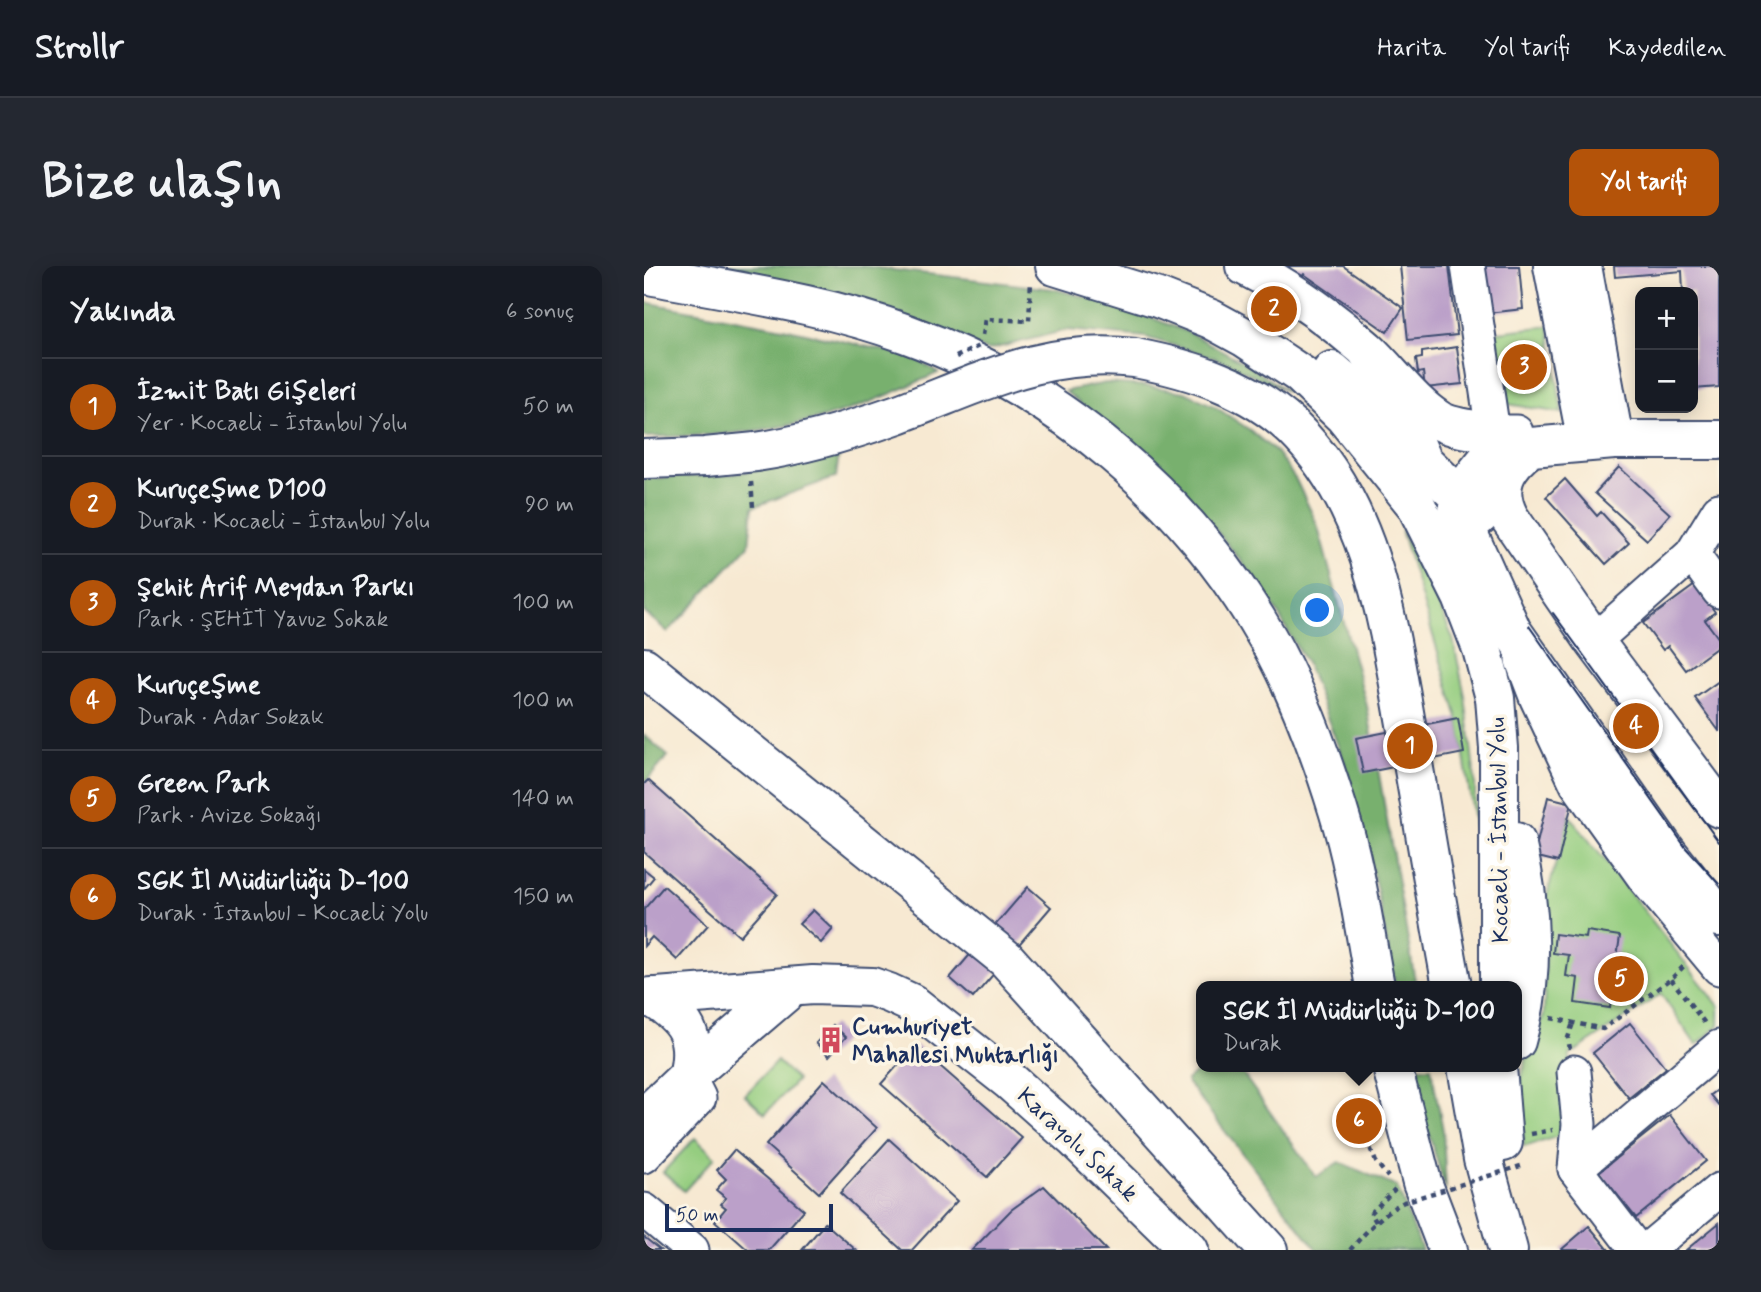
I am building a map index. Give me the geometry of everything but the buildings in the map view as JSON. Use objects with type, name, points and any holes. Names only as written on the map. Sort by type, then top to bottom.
[{"type":"main road","points":[[1139,266],[1231,300],[1310,351],[1360,395],[1503,539],[1594,641]]},
{"type":"main road","points":[[1245,266],[1299,298],[1368,352],[1411,396],[1442,422],[1464,429],[1504,432],[1598,432],[1719,440]]},
{"type":"main road","points":[[1553,266],[1598,432]]},
{"type":"main road","points":[[1582,266],[1598,432]]},
{"type":"main road","name":"Kocaeli - İstanbul Yolu","points":[[1043,273],[1158,298],[1211,319],[1244,337],[1300,374],[1344,416],[1416,505],[1462,597],[1482,649],[1495,698],[1511,981]]},
{"type":"main road","points":[[644,274],[833,312],[908,334],[1036,396],[1100,441],[1140,475],[1178,515],[1215,561],[1268,638],[1287,676],[1339,812],[1374,981]]},
{"type":"main road","points":[[1368,352],[1397,403],[1423,461],[1449,473],[1459,471],[1504,432]]},
{"type":"main road","points":[[644,458],[705,457],[753,461],[894,415],[974,383],[1043,362],[1081,356],[1135,358],[1176,366],[1239,391],[1267,409],[1292,428],[1313,452],[1347,505],[1373,569],[1398,677],[1451,981]]},
{"type":"main road","points":[[1719,422],[1598,432],[1531,447],[1509,471],[1500,490],[1502,503],[1509,517],[1594,641],[1719,808]]},
{"type":"main road","points":[[1504,432],[1461,498],[1458,512],[1512,631],[1667,851],[1714,945]]},
{"type":"main road","points":[[644,667],[1006,959],[1268,1250]]},
{"type":"main road","name":"Karayolu Sokak","points":[[647,998],[715,995],[813,985],[872,987],[911,1003],[1010,1081],[1074,1138],[1189,1250]]},
{"type":"main road","points":[[644,1118],[700,1054],[792,987]]},
{"type":"main road","points":[[700,1054],[700,1016],[715,995]]},
{"type":"main road","points":[[647,998],[678,1016],[700,1054]]},
{"type":"main road","points":[[1393,1072],[1422,1182],[1448,1250]]},
{"type":"main road","points":[[1468,1072],[1483,1159],[1508,1250]]},
{"type":"main road","points":[[1498,1085],[1508,1179],[1526,1250]]},
{"type":"street","points":[[1468,266],[1504,432]]},
{"type":"street","points":[[1594,641],[1692,554],[1719,510]]},
{"type":"street","points":[[1692,554],[1719,591]]},
{"type":"street","points":[[1575,1169],[1716,1040]]},
{"type":"street","points":[[644,1156],[699,1098],[700,1054]]},
{"type":"street","points":[[1574,1072],[1579,1124],[1575,1169],[1637,1250]]},
{"type":"street","points":[[1647,1250],[1719,1190]]},
{"type":"street","points":[[644,1210],[692,1250]]},
{"type":"path","points":[[986,319],[1029,321],[1043,273]]},
{"type":"path","points":[[753,461],[753,507]]},
{"type":"path","points":[[1522,1015],[1603,1029],[1714,945]]},
{"type":"path","points":[[1671,979],[1716,1040]]},
{"type":"path","points":[[1360,1121],[1376,1162],[1397,1187],[1371,1213],[1376,1222]]},
{"type":"path","points":[[1530,1135],[1579,1124]]},
{"type":"path","points":[[1350,1250],[1376,1222],[1404,1202],[1524,1165]]},
{"type":"green space","points":[[677,266],[861,266],[1053,289],[1122,306],[1190,333],[1240,360],[1287,391],[1213,357],[1145,337],[1067,330],[988,350]]},
{"type":"green space","points":[[644,302],[783,328],[914,357],[938,373],[859,406],[809,421],[739,432],[644,437]]},
{"type":"green space","points":[[1549,326],[1562,413],[1495,402],[1489,333]]},
{"type":"green space","points":[[1106,383],[1185,392],[1214,406],[1250,430],[1277,453],[1296,480],[1317,524],[1367,706],[1415,981],[1394,981],[1377,890],[1345,764],[1307,665],[1265,591],[1212,525],[1152,463],[1065,391]]},
{"type":"green space","points":[[839,454],[836,477],[753,507],[749,545],[668,632],[644,612],[644,479],[733,474]]},
{"type":"green space","points":[[1401,530],[1432,588],[1453,639],[1465,696],[1475,780],[1475,827],[1458,718]]},
{"type":"green space","points":[[644,735],[668,756],[644,784]]},
{"type":"green space","points":[[1569,815],[1719,1006],[1719,1025],[1696,1045],[1661,994],[1570,1055],[1569,1133],[1524,1147],[1520,1084],[1530,1044],[1544,1015],[1547,895]]},
{"type":"green space","points":[[777,1061],[797,1080],[765,1114],[745,1095]]},
{"type":"green space","points":[[1196,1072],[1242,1072],[1316,1177],[1339,1162],[1397,1187],[1422,1250],[1317,1250],[1186,1081]]},
{"type":"green space","points":[[1411,1072],[1432,1072],[1443,1130],[1446,1190]]},
{"type":"green space","points":[[695,1138],[715,1157],[684,1191],[663,1172]]},
{"type":"tram line","points":[[1553,613],[1719,842]]},
{"type":"tram line","points":[[1529,626],[1686,848],[1719,884]]},
{"type":"place","name":"Kuruçeşme D100","points":[[1274,309]]},
{"type":"place","name":"Şehit Arif Meydan Parkı","points":[[1524,367]]},
{"type":"place","name":"Kuruçeşme","points":[[1636,726]]},
{"type":"place","name":"İzmit Batı Gişeleri","points":[[1410,746]]},
{"type":"place","name":"Green Park","points":[[1621,979]]},
{"type":"place","name":"Cumhuriyet Mahallesi Muhtarlığı","points":[[831,1040]]},
{"type":"place","name":"SGK İl Müdürlüğü D-100","points":[[1359,1121]]}]
